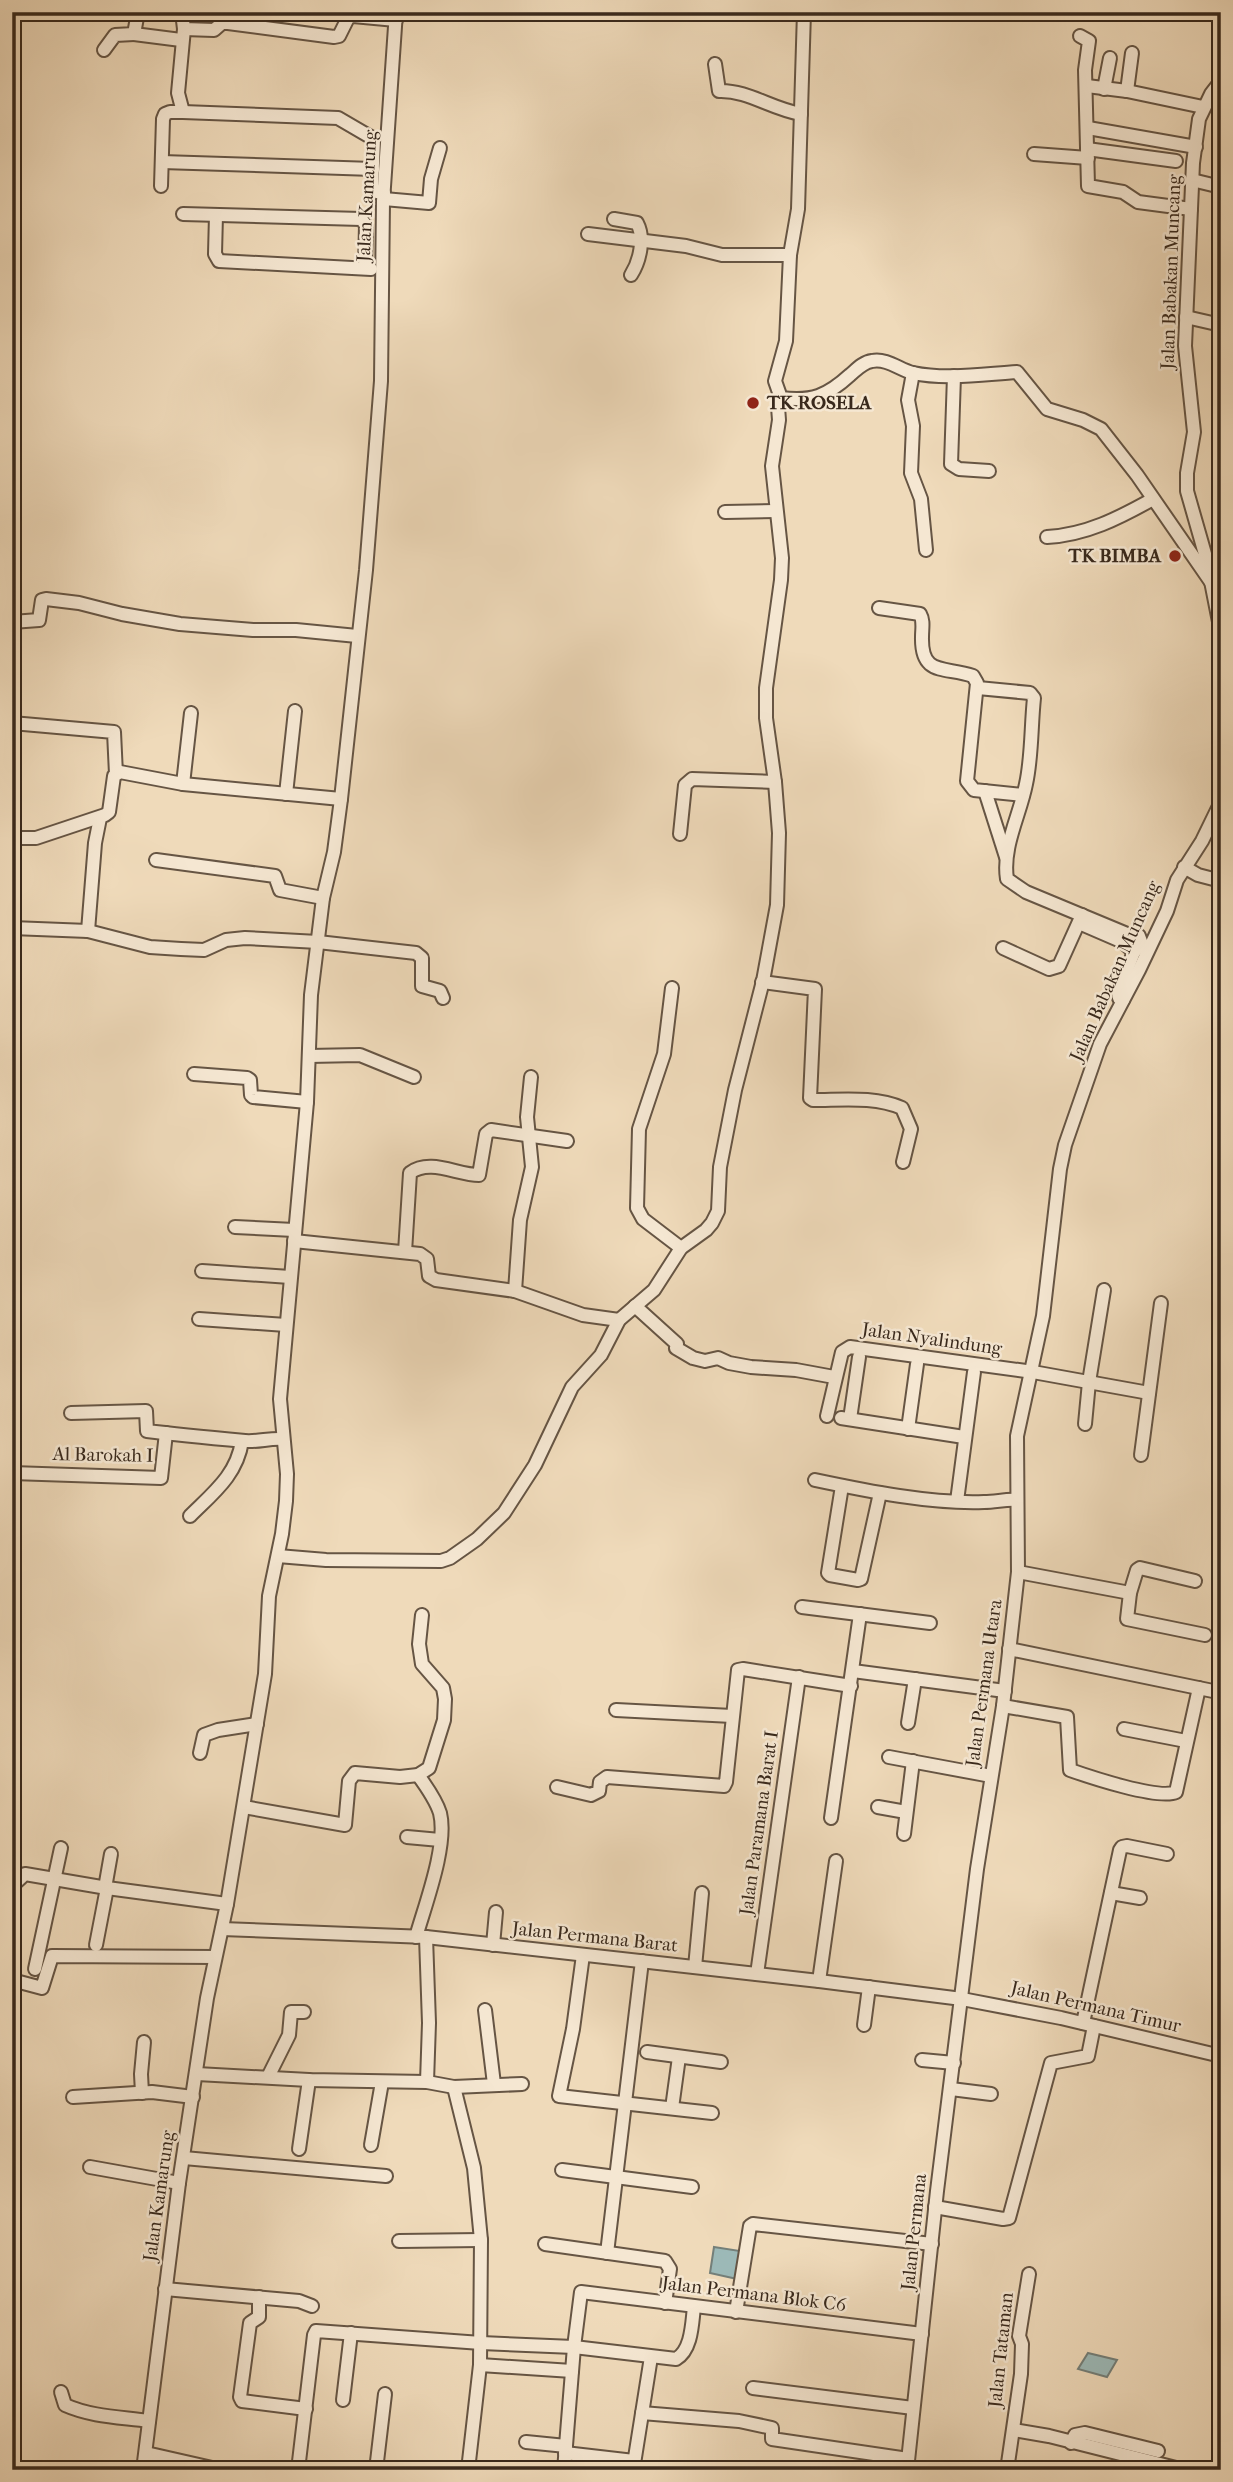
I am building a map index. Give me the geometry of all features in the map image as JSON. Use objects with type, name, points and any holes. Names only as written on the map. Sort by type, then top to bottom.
[{"type":"street","points":[[134,34],[138,12]]},
{"type":"street","points":[[181,12],[178,93],[183,112]]},
{"type":"street","points":[[278,1556],[433,1562],[450,1558],[491,1528],[535,1465],[572,1387],[601,1355],[619,1320],[662,1281],[681,1248],[706,1230],[718,1211],[720,1167],[777,905],[779,833],[766,718],[766,688],[782,558],[772,466],[781,398],[775,381],[786,341],[790,255],[798,209],[804,12]]},
{"type":"street","points":[[104,50],[115,35],[182,34],[214,30],[222,23],[334,37],[339,36],[348,18],[353,16],[396,16]]},
{"type":"street","name":"Jalan Kamarung","points":[[143,2470],[179,2183],[215,1957],[227,1904],[265,1674],[269,1596],[278,1556],[287,1491],[286,1454],[279,1412],[307,1102],[311,995],[323,898],[334,852],[341,799],[366,570],[381,381],[384,196],[396,16]]},
{"type":"street","points":[[1080,36],[1089,41],[1085,70],[1088,128],[1086,182],[1089,186],[1123,192],[1138,202],[1191,209]]},
{"type":"street","points":[[1128,92],[1132,53]]},
{"type":"street","points":[[1104,89],[1110,58]]},
{"type":"street","points":[[715,64],[719,91],[739,92],[780,110],[801,114]]},
{"type":"street","name":"Jalan Babakan Muncang","points":[[1221,81],[1203,107],[1199,119],[1192,180],[1186,317],[1187,375],[1194,432],[1187,473],[1187,491],[1213,585],[1221,632]]},
{"type":"street","points":[[1087,86],[1203,107]]},
{"type":"street","points":[[161,186],[165,114],[170,112],[342,119],[374,139],[372,188],[384,196],[429,203],[431,179],[440,148]]},
{"type":"street","points":[[1088,128],[1196,147]]},
{"type":"street","points":[[1034,154],[1087,154],[1176,161]]},
{"type":"street","points":[[162,162],[373,169]]},
{"type":"street","points":[[1192,180],[1221,187]]},
{"type":"street","points":[[183,214],[361,219],[366,225],[365,268]]},
{"type":"street","points":[[216,215],[215,254],[219,261],[382,269]]},
{"type":"street","points":[[614,219],[637,223],[641,241],[631,275]]},
{"type":"street","points":[[588,234],[686,246],[722,255],[790,255]]},
{"type":"street","points":[[1186,317],[1221,325]]},
{"type":"street","points":[[781,398],[792,400],[822,397],[872,360],[895,365],[913,373],[954,376],[1019,373],[1047,409],[1083,420],[1101,429],[1213,585]]},
{"type":"street","points":[[913,373],[908,400],[913,426],[911,473],[921,499],[926,550]]},
{"type":"street","points":[[954,376],[951,464],[959,469],[989,471]]},
{"type":"street","points":[[1047,537],[1073,536],[1122,516],[1153,499]]},
{"type":"street","points":[[725,512],[776,511]]},
{"type":"street","points":[[12,622],[38,620],[43,599],[79,603],[180,624],[358,636]]},
{"type":"street","points":[[879,608],[920,614],[924,659],[936,668],[973,676],[978,688],[967,781],[974,790],[1023,795]]},
{"type":"street","points":[[978,688],[1033,695],[1027,784],[1007,860],[1007,879],[1012,885],[1080,919],[1125,938],[1139,936],[1139,947],[1134,952],[1118,992],[1119,998],[1123,1000]]},
{"type":"street","points":[[286,794],[295,712]]},
{"type":"street","points":[[183,784],[191,713]]},
{"type":"street","points":[[12,723],[114,732],[117,774]]},
{"type":"street","points":[[12,770],[12,782]]},
{"type":"street","points":[[12,838],[36,838],[100,818],[109,812],[114,776],[120,772],[183,784],[341,799]]},
{"type":"street","points":[[680,834],[685,785],[688,781],[775,782]]},
{"type":"street","points":[[985,791],[1007,860]]},
{"type":"street","name":"Jalan Babakan Muncang","points":[[1032,1372],[1043,1315],[1059,1170],[1065,1145],[1100,1044],[1167,911],[1177,880],[1202,841],[1221,802]]},
{"type":"street","points":[[88,931],[95,843],[100,818]]},
{"type":"street","points":[[156,860],[275,876],[280,890],[323,898]]},
{"type":"street","points":[[1184,867],[1198,875],[1221,881]]},
{"type":"street","points":[[1003,948],[1054,969],[1059,965],[1080,919]]},
{"type":"street","points":[[12,928],[88,931],[150,947],[181,949],[204,950],[226,940],[245,938],[318,942],[419,954],[422,958],[421,984],[423,987],[440,991],[443,999]]},
{"type":"street","points":[[762,982],[815,989],[810,1098],[872,1101],[890,1103],[902,1108],[911,1129],[904,1162]]},
{"type":"street","points":[[671,988],[664,1054],[639,1129],[637,1208],[643,1219],[681,1248]]},
{"type":"street","points":[[309,1056],[360,1055],[414,1077]]},
{"type":"street","points":[[194,1074],[247,1078],[250,1080],[253,1097],[307,1102]]},
{"type":"street","points":[[515,1291],[520,1220],[531,1176],[527,1117],[531,1077]]},
{"type":"street","points":[[405,1252],[410,1173],[430,1166],[479,1175],[485,1134],[488,1131],[567,1141]]},
{"type":"street","points":[[235,1227],[424,1256],[429,1276],[436,1280],[515,1291],[583,1315],[619,1320]]},
{"type":"street","points":[[202,1271],[290,1278]]},
{"type":"street","points":[[1085,1424],[1104,1290]]},
{"type":"street","points":[[1141,1455],[1161,1303]]},
{"type":"street","points":[[635,1306],[677,1344],[676,1348],[692,1358],[705,1361],[718,1358],[751,1367],[836,1371],[827,1416]]},
{"type":"street","points":[[199,1319],[286,1325]]},
{"type":"street","name":"Jalan Nyalindung","points":[[836,1371],[842,1352],[846,1347],[850,1347],[1032,1372]]},
{"type":"street","points":[[859,1357],[846,1418],[964,1437]]},
{"type":"street","points":[[908,1429],[917,1364]]},
{"type":"street","points":[[957,1501],[974,1372]]},
{"type":"street","points":[[1032,1372],[1149,1393]]},
{"type":"street","name":"Jalan Permana Utara","points":[[962,1999],[977,1869],[1005,1690],[1018,1572],[1017,1436],[1032,1372]]},
{"type":"street","name":"Al Barokah I","points":[[12,1473],[161,1478],[166,1433],[147,1431],[146,1411],[71,1413]]},
{"type":"street","points":[[166,1433],[242,1441],[261,1441],[272,1437],[283,1439]]},
{"type":"street","points":[[190,1516],[226,1481],[240,1453],[242,1441]]},
{"type":"street","points":[[815,1480],[880,1493],[957,1501],[987,1502],[1002,1499],[1017,1504]]},
{"type":"street","points":[[842,1486],[828,1573],[849,1579],[861,1579],[880,1493]]},
{"type":"street","points":[[1195,1581],[1140,1568],[1135,1573],[1127,1619],[1205,1634]]},
{"type":"street","points":[[1018,1572],[1130,1593]]},
{"type":"street","points":[[802,1607],[930,1623]]},
{"type":"street","points":[[831,1818],[860,1614]]},
{"type":"street","points":[[244,1807],[345,1825],[349,1781],[355,1773],[400,1777],[418,1775],[429,1768],[444,1720],[445,1699],[443,1688],[422,1664],[419,1644],[422,1615]]},
{"type":"street","points":[[1009,1649],[1213,1691]]},
{"type":"street","points":[[557,1787],[591,1795],[599,1791],[600,1782],[607,1777],[724,1786],[738,1670],[851,1686]]},
{"type":"street","points":[[853,1671],[1005,1690]]},
{"type":"street","name":"Jalan Paramana Barat I","points":[[757,1975],[799,1677]]},
{"type":"street","points":[[908,1723],[915,1679]]},
{"type":"street","points":[[1003,1706],[1067,1717],[1070,1770],[1137,1790],[1167,1795],[1176,1792],[1199,1688]]},
{"type":"street","points":[[616,1710],[732,1716]]},
{"type":"street","points":[[200,1753],[204,1735],[257,1724]]},
{"type":"street","points":[[1124,1729],[1186,1741]]},
{"type":"street","points":[[889,1757],[991,1776]]},
{"type":"street","points":[[904,1834],[913,1761]]},
{"type":"street","points":[[418,1775],[439,1810],[440,1840],[421,1937],[429,2023],[427,2082]]},
{"type":"street","points":[[878,1807],[906,1812]]},
{"type":"street","points":[[407,1837],[440,1840]]},
{"type":"street","points":[[935,2207],[1009,2218],[1051,2063],[1088,2056],[1088,2024],[1111,1893],[1122,1847],[1167,1854]]},
{"type":"street","points":[[35,1969],[61,1848]]},
{"type":"street","points":[[96,1945],[111,1854]]},
{"type":"street","points":[[819,1981],[836,1861]]},
{"type":"street","points":[[12,1886],[23,1874],[227,1904]]},
{"type":"street","points":[[695,1967],[702,1893]]},
{"type":"street","points":[[1111,1893],[1140,1898]]},
{"type":"street","points":[[493,1945],[496,1912]]},
{"type":"street","name":"Jalan Permana Barat","points":[[222,1929],[421,1937],[962,1999]]},
{"type":"street","points":[[583,1955],[572,2029],[558,2095],[561,2098],[712,2113]]},
{"type":"street","points":[[12,1980],[42,1988],[52,1956],[215,1957]]},
{"type":"street","points":[[607,2253],[642,1961]]},
{"type":"street","points":[[864,2025],[869,1987]]},
{"type":"street","name":"Jalan Permana Timur","points":[[962,1999],[1088,2024],[1221,2056]]},
{"type":"street","name":"Jalan Permana","points":[[908,2465],[906,2407],[922,2334],[935,2207],[962,1999]]},
{"type":"street","points":[[485,2010],[494,2084]]},
{"type":"street","points":[[268,2077],[289,2035],[291,2012],[304,2012]]},
{"type":"street","points":[[142,2094],[144,2042]]},
{"type":"street","points":[[648,2052],[721,2062]]},
{"type":"street","points":[[672,2108],[680,2056]]},
{"type":"street","points":[[922,2060],[954,2063]]},
{"type":"street","points":[[197,2074],[309,2081],[427,2082],[454,2087],[522,2084]]},
{"type":"street","points":[[299,2149],[309,2081]]},
{"type":"street","points":[[371,2145],[382,2082]]},
{"type":"street","points":[[454,2087],[474,2168],[481,2240],[480,2365],[468,2470]]},
{"type":"street","points":[[951,2089],[991,2094]]},
{"type":"street","points":[[72,2097],[152,2092],[193,2098]]},
{"type":"street","points":[[184,2158],[386,2176]]},
{"type":"street","points":[[90,2167],[179,2183]]},
{"type":"street","points":[[562,2170],[692,2187]]},
{"type":"street","points":[[736,2312],[750,2226],[753,2224],[932,2244]]},
{"type":"street","points":[[399,2241],[481,2240]]},
{"type":"street","points":[[545,2244],[665,2261],[670,2269],[665,2303]]},
{"type":"street","name":"Jalan Tataman","points":[[1007,2470],[1021,2374],[1022,2344],[1018,2336],[1029,2274]]},
{"type":"street","points":[[165,2289],[299,2301],[312,2306]]},
{"type":"street","name":"Jalan Permana Blok C6","points":[[574,2347],[581,2292],[922,2334]]},
{"type":"street","points":[[259,2297],[258,2317],[250,2323],[247,2336],[240,2397],[242,2401],[306,2409]]},
{"type":"street","points":[[298,2470],[316,2331],[574,2347],[676,2359],[681,2357],[690,2335],[694,2307]]},
{"type":"street","points":[[343,2400],[351,2333]]},
{"type":"street","points":[[564,2470],[574,2347]]},
{"type":"street","points":[[526,2442],[633,2465],[652,2357]]},
{"type":"street","points":[[480,2365],[572,2371]]},
{"type":"street","points":[[753,2388],[906,2407]]},
{"type":"street","points":[[61,2392],[65,2405],[73,2409],[92,2415],[149,2421]]},
{"type":"street","points":[[376,2470],[385,2394]]},
{"type":"street","points":[[642,2413],[739,2421],[772,2428],[772,2439],[908,2465]]},
{"type":"street","points":[[1014,2430],[1155,2461],[1184,2470]]},
{"type":"street","points":[[145,2453],[221,2470]]},
{"type":"water","points":[[714,2247],[740,2251],[737,2279],[710,2273]]},
{"type":"water","points":[[1088,2353],[1117,2360],[1107,2377],[1078,2369]]},
{"type":"place","name":"TK ROSELA","points":[[753,403]]},
{"type":"place","name":"TK BIMBA","points":[[1175,556]]}]
